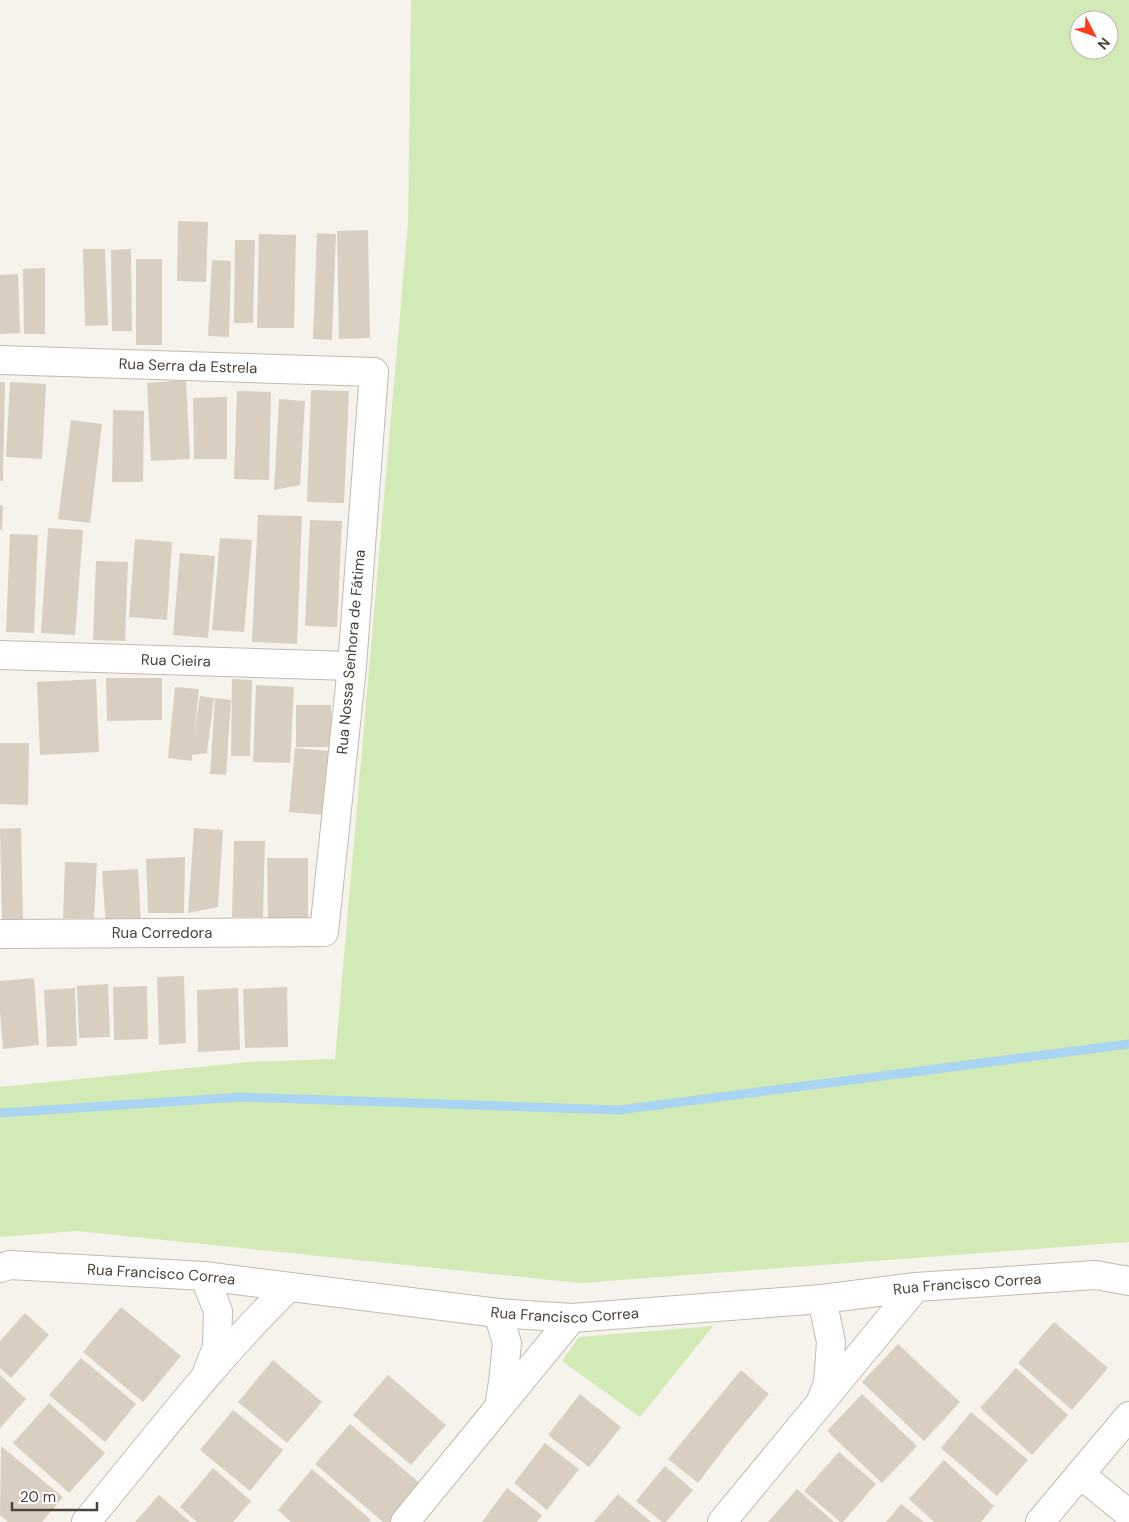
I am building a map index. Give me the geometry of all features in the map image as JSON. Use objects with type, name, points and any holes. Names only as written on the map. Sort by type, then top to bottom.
[{"type":"street","name":"Rua Serra da Estrela","points":[[0,360],[374,372]]},
{"type":"street","name":"Rua Nossa Senhora de Fátima","points":[[324,932],[352,666],[374,372]]},
{"type":"street","name":"Rua Cieira","points":[[0,655],[352,666]]},
{"type":"street","name":"Rua Corredora","points":[[0,934],[324,932]]},
{"type":"street","name":"Rua Francisco Correa","points":[[0,1268],[10,1266],[204,1276],[498,1314],[572,1318],[822,1299],[916,1287],[1095,1275],[1129,1281]]},
{"type":"street","points":[[203,1380],[217,1347],[218,1311],[204,1276]]},
{"type":"street","points":[[722,1522],[916,1287]]},
{"type":"street","points":[[86,1522],[203,1380],[288,1288]]},
{"type":"street","points":[[820,1404],[828,1383],[831,1342],[822,1299]]},
{"type":"street","points":[[498,1314],[506,1343],[503,1382],[498,1409]]},
{"type":"street","points":[[405,1522],[572,1318]]},
{"type":"street","points":[[1040,1522],[1129,1416]]},
{"type":"street","points":[[1080,1474],[1129,1514]]},
{"type":"green space","points":[[411,0],[1129,0],[1129,1242],[580,1283],[77,1231],[0,1237],[0,1087],[249,1062],[335,1059],[408,223]]},
{"type":"green space","points":[[713,1326],[640,1417],[562,1361],[579,1337]]},
{"type":"building","points":[[178,221],[208,222],[206,282],[177,281]]},
{"type":"building","points":[[368,230],[370,338],[339,339],[337,231]]},
{"type":"building","points":[[317,233],[336,234],[332,340],[313,339]]},
{"type":"building","points":[[259,234],[296,235],[294,328],[257,328]]},
{"type":"building","points":[[235,240],[255,240],[253,323],[234,323]]},
{"type":"building","points":[[83,249],[105,249],[108,325],[85,326]]},
{"type":"building","points":[[131,249],[132,331],[112,331],[111,250]]},
{"type":"building","points":[[136,259],[162,259],[162,345],[136,345]]},
{"type":"building","points":[[212,260],[231,261],[229,337],[208,336]]},
{"type":"building","points":[[45,268],[45,334],[24,334],[23,269]]},
{"type":"building","points":[[18,274],[20,333],[0,334],[0,275]]},
{"type":"building","points":[[186,380],[190,459],[151,461],[147,383]]},
{"type":"building","points":[[0,382],[5,382],[3,481],[0,481]]},
{"type":"building","points":[[10,382],[46,384],[42,459],[6,457]]},
{"type":"building","points":[[311,390],[349,391],[344,503],[307,502]]},
{"type":"building","points":[[237,391],[271,392],[269,480],[234,479]]},
{"type":"building","points":[[227,397],[227,459],[194,459],[193,398]]},
{"type":"building","points":[[279,399],[305,401],[300,485],[274,490]]},
{"type":"building","points":[[113,410],[144,411],[143,482],[112,482]]},
{"type":"building","points":[[71,420],[102,424],[90,523],[58,519]]},
{"type":"building","points":[[0,505],[3,505],[2,530],[0,530]]},
{"type":"building","points":[[258,515],[302,516],[297,644],[252,642]]},
{"type":"building","points":[[310,520],[342,521],[337,627],[305,626]]},
{"type":"building","points":[[48,528],[83,530],[75,635],[41,633]]},
{"type":"building","points":[[10,534],[38,535],[34,633],[6,632]]},
{"type":"building","points":[[220,538],[252,540],[244,632],[212,630]]},
{"type":"building","points":[[135,539],[172,542],[167,620],[129,617]]},
{"type":"building","points":[[180,553],[215,556],[208,638],[173,635]]},
{"type":"building","points":[[96,561],[128,562],[125,641],[93,640]]},
{"type":"building","points":[[106,678],[162,678],[162,720],[107,721]]},
{"type":"building","points":[[96,679],[99,752],[40,755],[37,682]]},
{"type":"building","points":[[232,679],[252,680],[250,756],[231,756]]},
{"type":"building","points":[[256,685],[294,687],[290,763],[253,762]]},
{"type":"building","points":[[175,687],[199,689],[194,735],[200,696],[214,698],[207,753],[192,755],[192,761],[168,758]]},
{"type":"building","points":[[215,698],[231,700],[226,775],[210,774]]},
{"type":"building","points":[[296,705],[331,705],[332,747],[296,747]]},
{"type":"building","points":[[0,743],[29,743],[28,805],[0,804]]},
{"type":"building","points":[[295,748],[329,751],[324,815],[289,812]]},
{"type":"building","points":[[21,828],[23,921],[2,921],[0,829]]},
{"type":"building","points":[[194,828],[223,830],[218,907],[188,913]]},
{"type":"building","points":[[234,841],[265,841],[263,917],[232,917]]},
{"type":"building","points":[[185,857],[184,913],[148,913],[146,859]]},
{"type":"building","points":[[267,858],[308,858],[308,921],[268,922]]},
{"type":"building","points":[[65,862],[97,863],[94,919],[63,918]]},
{"type":"building","points":[[138,869],[141,925],[106,927],[102,871]]},
{"type":"building","points":[[184,976],[186,1043],[159,1045],[157,977]]},
{"type":"building","points":[[34,978],[39,1045],[3,1049],[0,981]]},
{"type":"building","points":[[108,984],[110,1037],[79,1038],[77,986]]},
{"type":"building","points":[[147,986],[148,1039],[114,1040],[113,987]]},
{"type":"building","points":[[287,987],[288,1047],[245,1048],[243,989]]},
{"type":"building","points":[[75,988],[77,1046],[47,1047],[44,990]]},
{"type":"building","points":[[238,988],[240,1050],[198,1052],[197,990]]},
{"type":"building","points":[[121,1307],[181,1356],[143,1402],[83,1352]]},
{"type":"building","points":[[25,1313],[49,1335],[11,1378],[0,1368],[0,1341]]},
{"type":"building","points":[[1054,1322],[1108,1368],[1072,1410],[1018,1363]]},
{"type":"building","points":[[898,1344],[960,1402],[924,1441],[862,1382]]},
{"type":"building","points":[[81,1358],[136,1404],[105,1442],[49,1395]]},
{"type":"building","points":[[273,1360],[322,1402],[287,1443],[238,1402]]},
{"type":"building","points":[[1016,1368],[1068,1415],[1032,1455],[980,1408]]},
{"type":"building","points":[[741,1370],[769,1394],[698,1483],[668,1459]]},
{"type":"building","points":[[0,1375],[26,1399],[0,1428]]},
{"type":"building","points":[[388,1375],[446,1425],[411,1465],[353,1415]]},
{"type":"building","points":[[580,1394],[621,1427],[589,1467],[548,1435]]},
{"type":"building","points":[[862,1394],[917,1446],[882,1483],[827,1431]]},
{"type":"building","points":[[49,1403],[105,1453],[69,1493],[13,1443]]},
{"type":"building","points":[[233,1410],[283,1450],[250,1491],[200,1450]]},
{"type":"building","points":[[971,1412],[1028,1460],[997,1496],[941,1448]]},
{"type":"building","points":[[350,1424],[423,1486],[393,1522],[383,1522],[315,1464]]},
{"type":"building","points":[[545,1443],[579,1469],[547,1510],[514,1483]]},
{"type":"building","points":[[1,1446],[63,1497],[42,1522],[8,1522],[0,1515]]},
{"type":"building","points":[[839,1452],[876,1484],[843,1522],[840,1522],[804,1491]]},
{"type":"building","points":[[944,1460],[994,1506],[981,1522],[934,1522],[909,1499]]},
{"type":"building","points":[[665,1466],[693,1490],[666,1522],[662,1522],[636,1501]]},
{"type":"building","points":[[213,1468],[251,1501],[233,1522],[197,1522],[180,1507]]},
{"type":"building","points":[[312,1469],[371,1520],[369,1522],[291,1522],[278,1510]]},
{"type":"building","points":[[507,1488],[542,1515],[537,1522],[482,1522]]},
{"type":"building","points":[[797,1489],[834,1522],[768,1522]]},
{"type":"building","points":[[618,1494],[651,1522],[594,1522]]},
{"type":"building","points":[[159,1495],[190,1522],[135,1522]]},
{"type":"building","points":[[901,1504],[924,1522],[886,1522]]},
{"type":"waterway","points":[[0,1113],[241,1097],[619,1110],[1129,1044]]}]
